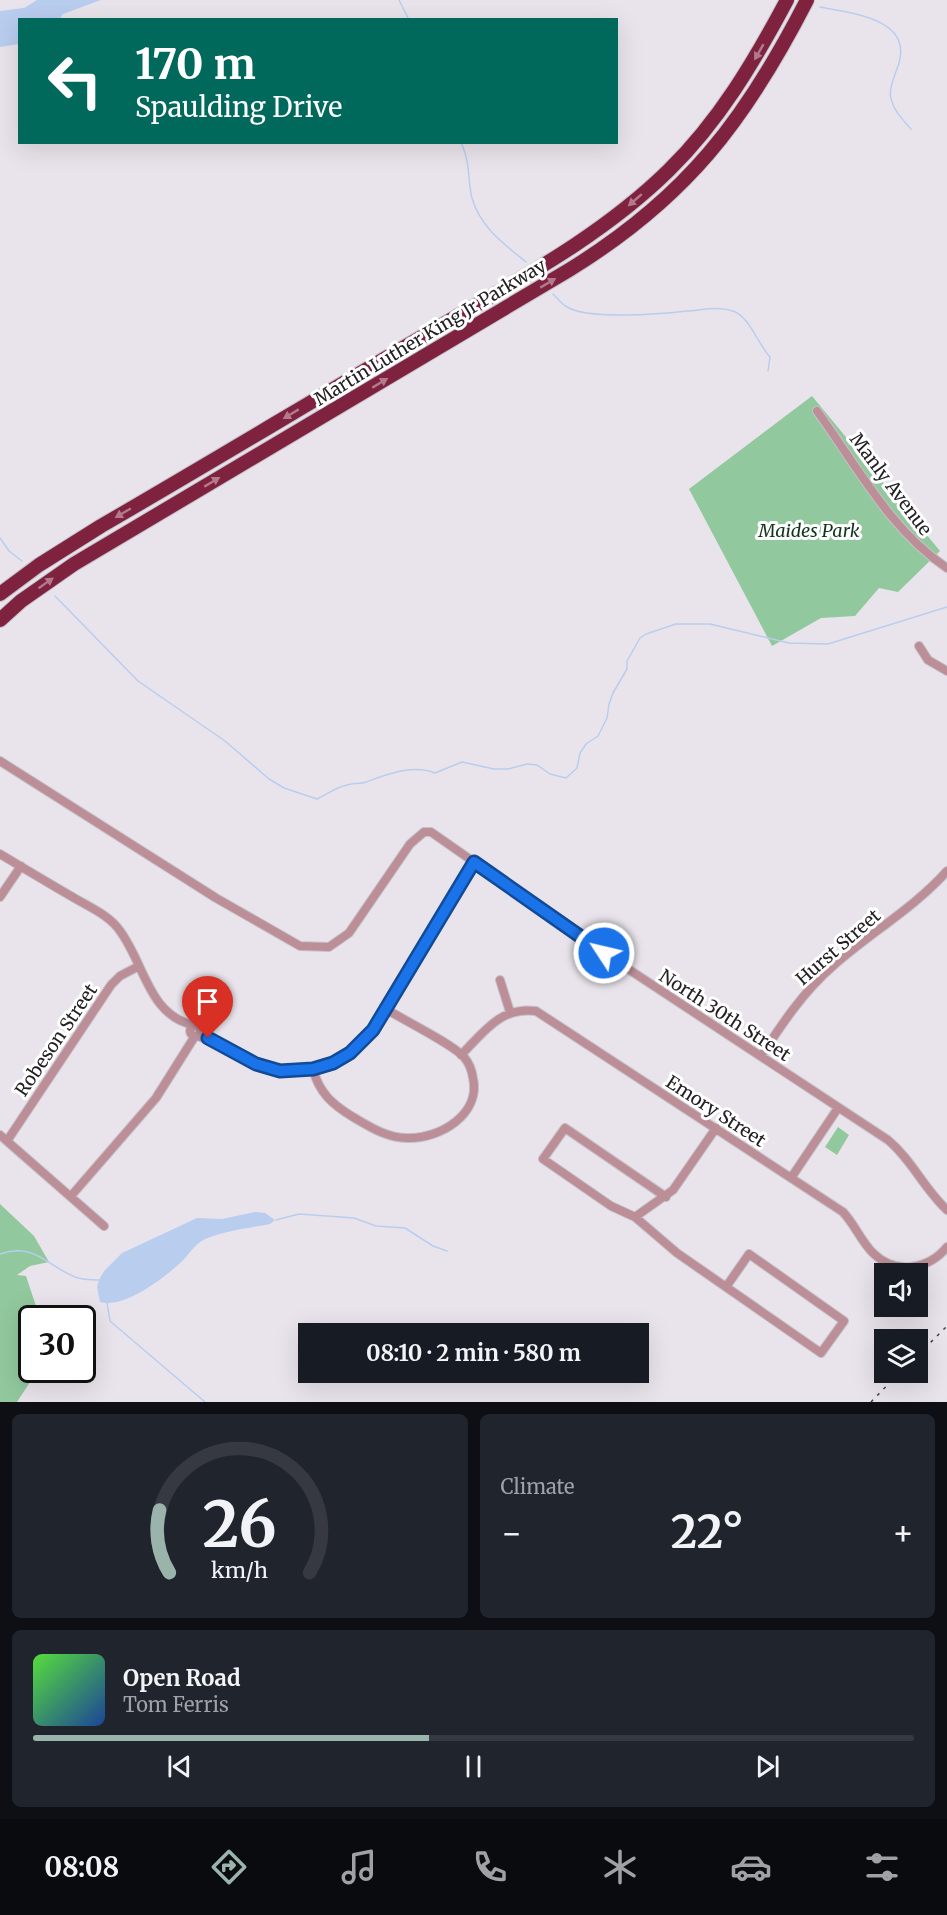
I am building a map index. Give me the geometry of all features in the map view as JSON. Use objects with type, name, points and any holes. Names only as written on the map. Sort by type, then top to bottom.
[{"type":"highway","name":"Martin Luther King Jr Parkway","points":[[0,594],[39,565],[101,526],[522,277],[611,219],[667,172],[714,120],[755,59],[787,0]]},
{"type":"highway","name":"Martin Luther King Jr Parkway","points":[[0,620],[21,601],[75,564],[569,270],[638,223],[685,181],[733,125],[771,70],[807,0]]},
{"type":"street","name":"Manly Avenue","points":[[817,411],[898,525],[923,550],[947,568]]},
{"type":"street","points":[[919,646],[928,660],[947,671]]},
{"type":"street","name":"North 30th Street","points":[[0,761],[216,898],[300,946],[328,946],[349,933],[410,844],[424,832],[431,832],[606,954],[894,1146],[912,1165],[933,1196],[947,1210]]},
{"type":"street","points":[[0,854],[112,922],[128,942],[158,1001],[171,1015],[193,1032],[270,1069],[290,1072],[333,1063],[357,1048],[368,1037],[474,862]]},
{"type":"street","points":[[0,897],[21,866]]},
{"type":"street","name":"Hurst Street","points":[[761,1056],[788,1014],[816,981],[850,951],[945,876]]},
{"type":"street","name":"Robeson Street","points":[[3,1138],[111,985],[127,971],[139,966]]},
{"type":"street","points":[[461,1055],[494,1022],[510,1012],[500,980]]},
{"type":"street","points":[[313,1069],[319,1087],[335,1106],[388,1135],[417,1138],[451,1126],[462,1117],[471,1102],[475,1089],[468,1063],[461,1055],[386,1009]]},
{"type":"street","name":"Emory Street","points":[[510,1012],[525,1010],[547,1017],[843,1212],[873,1254],[892,1265],[907,1268],[918,1266],[937,1257],[947,1247]]},
{"type":"street","points":[[71,1196],[156,1098],[175,1069],[193,1032]]},
{"type":"street","points":[[791,1178],[838,1108]]},
{"type":"street","points":[[666,1197],[565,1128],[543,1159],[611,1206],[635,1217],[659,1239],[726,1287],[822,1353],[844,1321],[748,1254],[726,1287]]},
{"type":"street","points":[[635,1217],[666,1197],[680,1181],[716,1128]]},
{"type":"street","points":[[3,1138],[104,1226]]},
{"type":"green space","name":"Maides Park","points":[[812,396],[940,551],[898,592],[879,588],[855,616],[821,618],[772,646],[689,489]]},
{"type":"green space","points":[[838,1127],[849,1135],[837,1155],[825,1147]]},
{"type":"green space","points":[[0,1204],[34,1236],[49,1262],[30,1266],[17,1275],[26,1276],[36,1305],[18,1305],[18,1383],[29,1383],[17,1402],[0,1402]]},
{"type":"water","points":[[37,0],[101,0],[63,14],[61,18],[18,18],[18,44],[0,47],[0,11],[24,8]]},
{"type":"water","points":[[255,1212],[265,1213],[275,1220],[270,1224],[205,1239],[197,1244],[182,1262],[141,1292],[120,1301],[100,1302],[97,1287],[99,1280],[104,1271],[122,1253],[197,1218],[222,1219]]},
{"type":"waterway","points":[[399,0],[408,18]]},
{"type":"waterway","points":[[820,7],[876,20],[888,27],[896,36],[901,48],[890,95],[892,103],[911,129]]},
{"type":"waterway","points":[[462,144],[472,198],[481,218],[494,234],[526,262]]},
{"type":"waterway","points":[[553,294],[567,307],[591,314],[643,314],[716,309],[733,311],[749,324],[770,357],[768,371]]},
{"type":"waterway","points":[[0,538],[9,551],[22,561]]},
{"type":"waterway","points":[[55,596],[138,681],[225,741],[269,779],[284,788],[317,799],[343,786],[364,783],[392,773],[418,769],[435,773],[462,762],[494,769],[508,769],[527,764],[537,765],[550,774],[566,778],[577,768],[580,753],[586,744],[598,736],[607,718],[613,693],[627,669],[627,661],[640,638],[676,624],[710,624],[789,643],[828,644],[947,607]]},
{"type":"waterway","points":[[276,1220],[299,1214],[354,1218],[376,1226],[405,1228],[433,1246],[447,1251]]},
{"type":"waterway","points":[[0,1254],[12,1251],[31,1253],[75,1277],[99,1280]]},
{"type":"waterway","points":[[107,1303],[110,1321],[205,1402]]},
{"type":"railway","points":[[928,1345],[947,1326]]},
{"type":"railway","points":[[871,1402],[889,1383]]},
{"type":"route","points":[[208,1038],[256,1064],[280,1071],[313,1069],[333,1063],[350,1053],[373,1030],[474,862],[604,953]]}]
